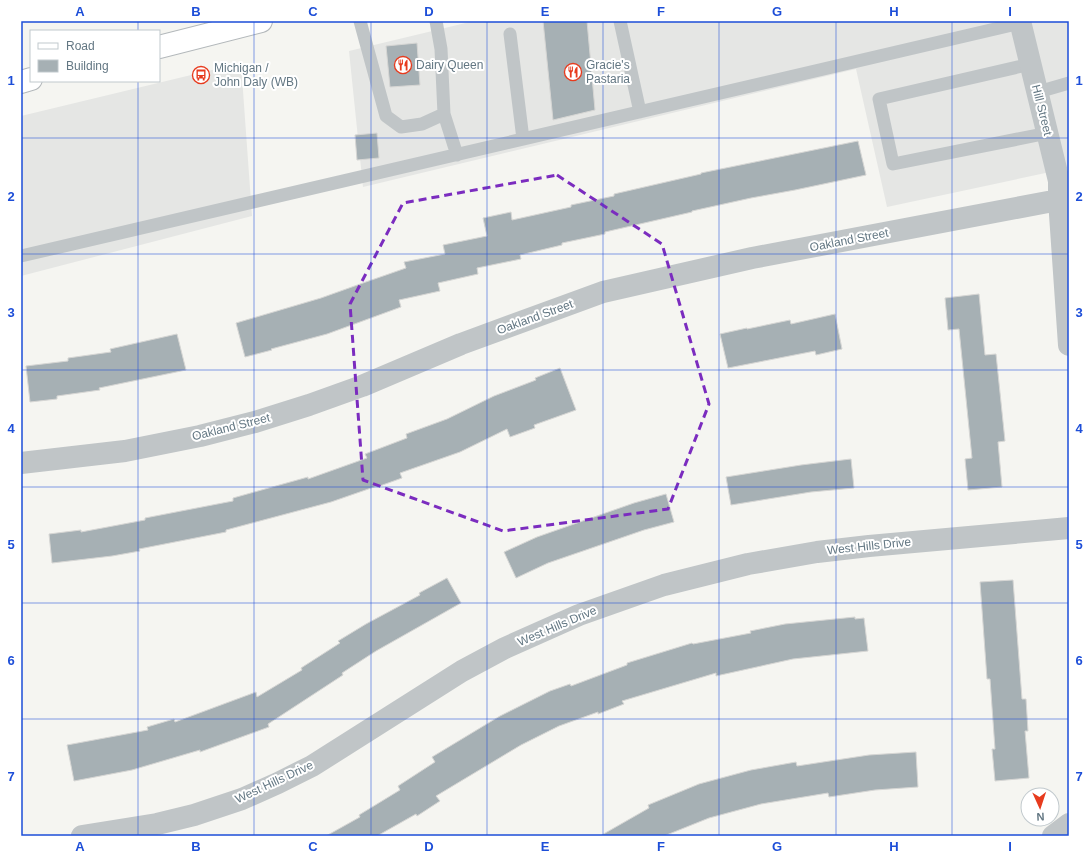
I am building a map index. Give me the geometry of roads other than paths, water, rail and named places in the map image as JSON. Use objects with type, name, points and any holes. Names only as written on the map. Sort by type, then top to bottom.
[{"type":"main road","points":[[160,47],[261,21]]},
{"type":"street","name":"Hill Street","points":[[1021,22],[1064,199],[1069,345]]},
{"type":"street","name":"Oakland Street","points":[[21,464],[125,451],[200,436],[255,422],[362,386],[461,344],[603,292],[752,258],[1064,199]]},
{"type":"street","name":"West Hills Drive","points":[[82,836],[157,824],[194,815],[242,799],[312,766],[462,671],[505,648],[579,615],[664,585],[748,564],[817,552],[1069,528]]},
{"type":"street","points":[[1053,836],[1069,824]]},
{"type":"lane","points":[[360,21],[386,116],[401,127],[422,124],[444,114]]},
{"type":"lane","points":[[436,21],[441,49],[444,114],[457,154]]},
{"type":"lane","points":[[620,21],[640,112]]},
{"type":"lane","points":[[21,256],[1021,22]]},
{"type":"lane","points":[[510,34],[523,139]]},
{"type":"lane","points":[[1031,64],[879,99],[893,164],[1048,133]]},
{"type":"lane","points":[[1038,92],[1069,83]]},
{"type":"place","name":"Dairy Queen","points":[[403,65]]},
{"type":"place","name":"Gracie's Pastaria","points":[[573,72]]},
{"type":"place","name":"Michigan / John Daly (WB)","points":[[201,75]]}]
